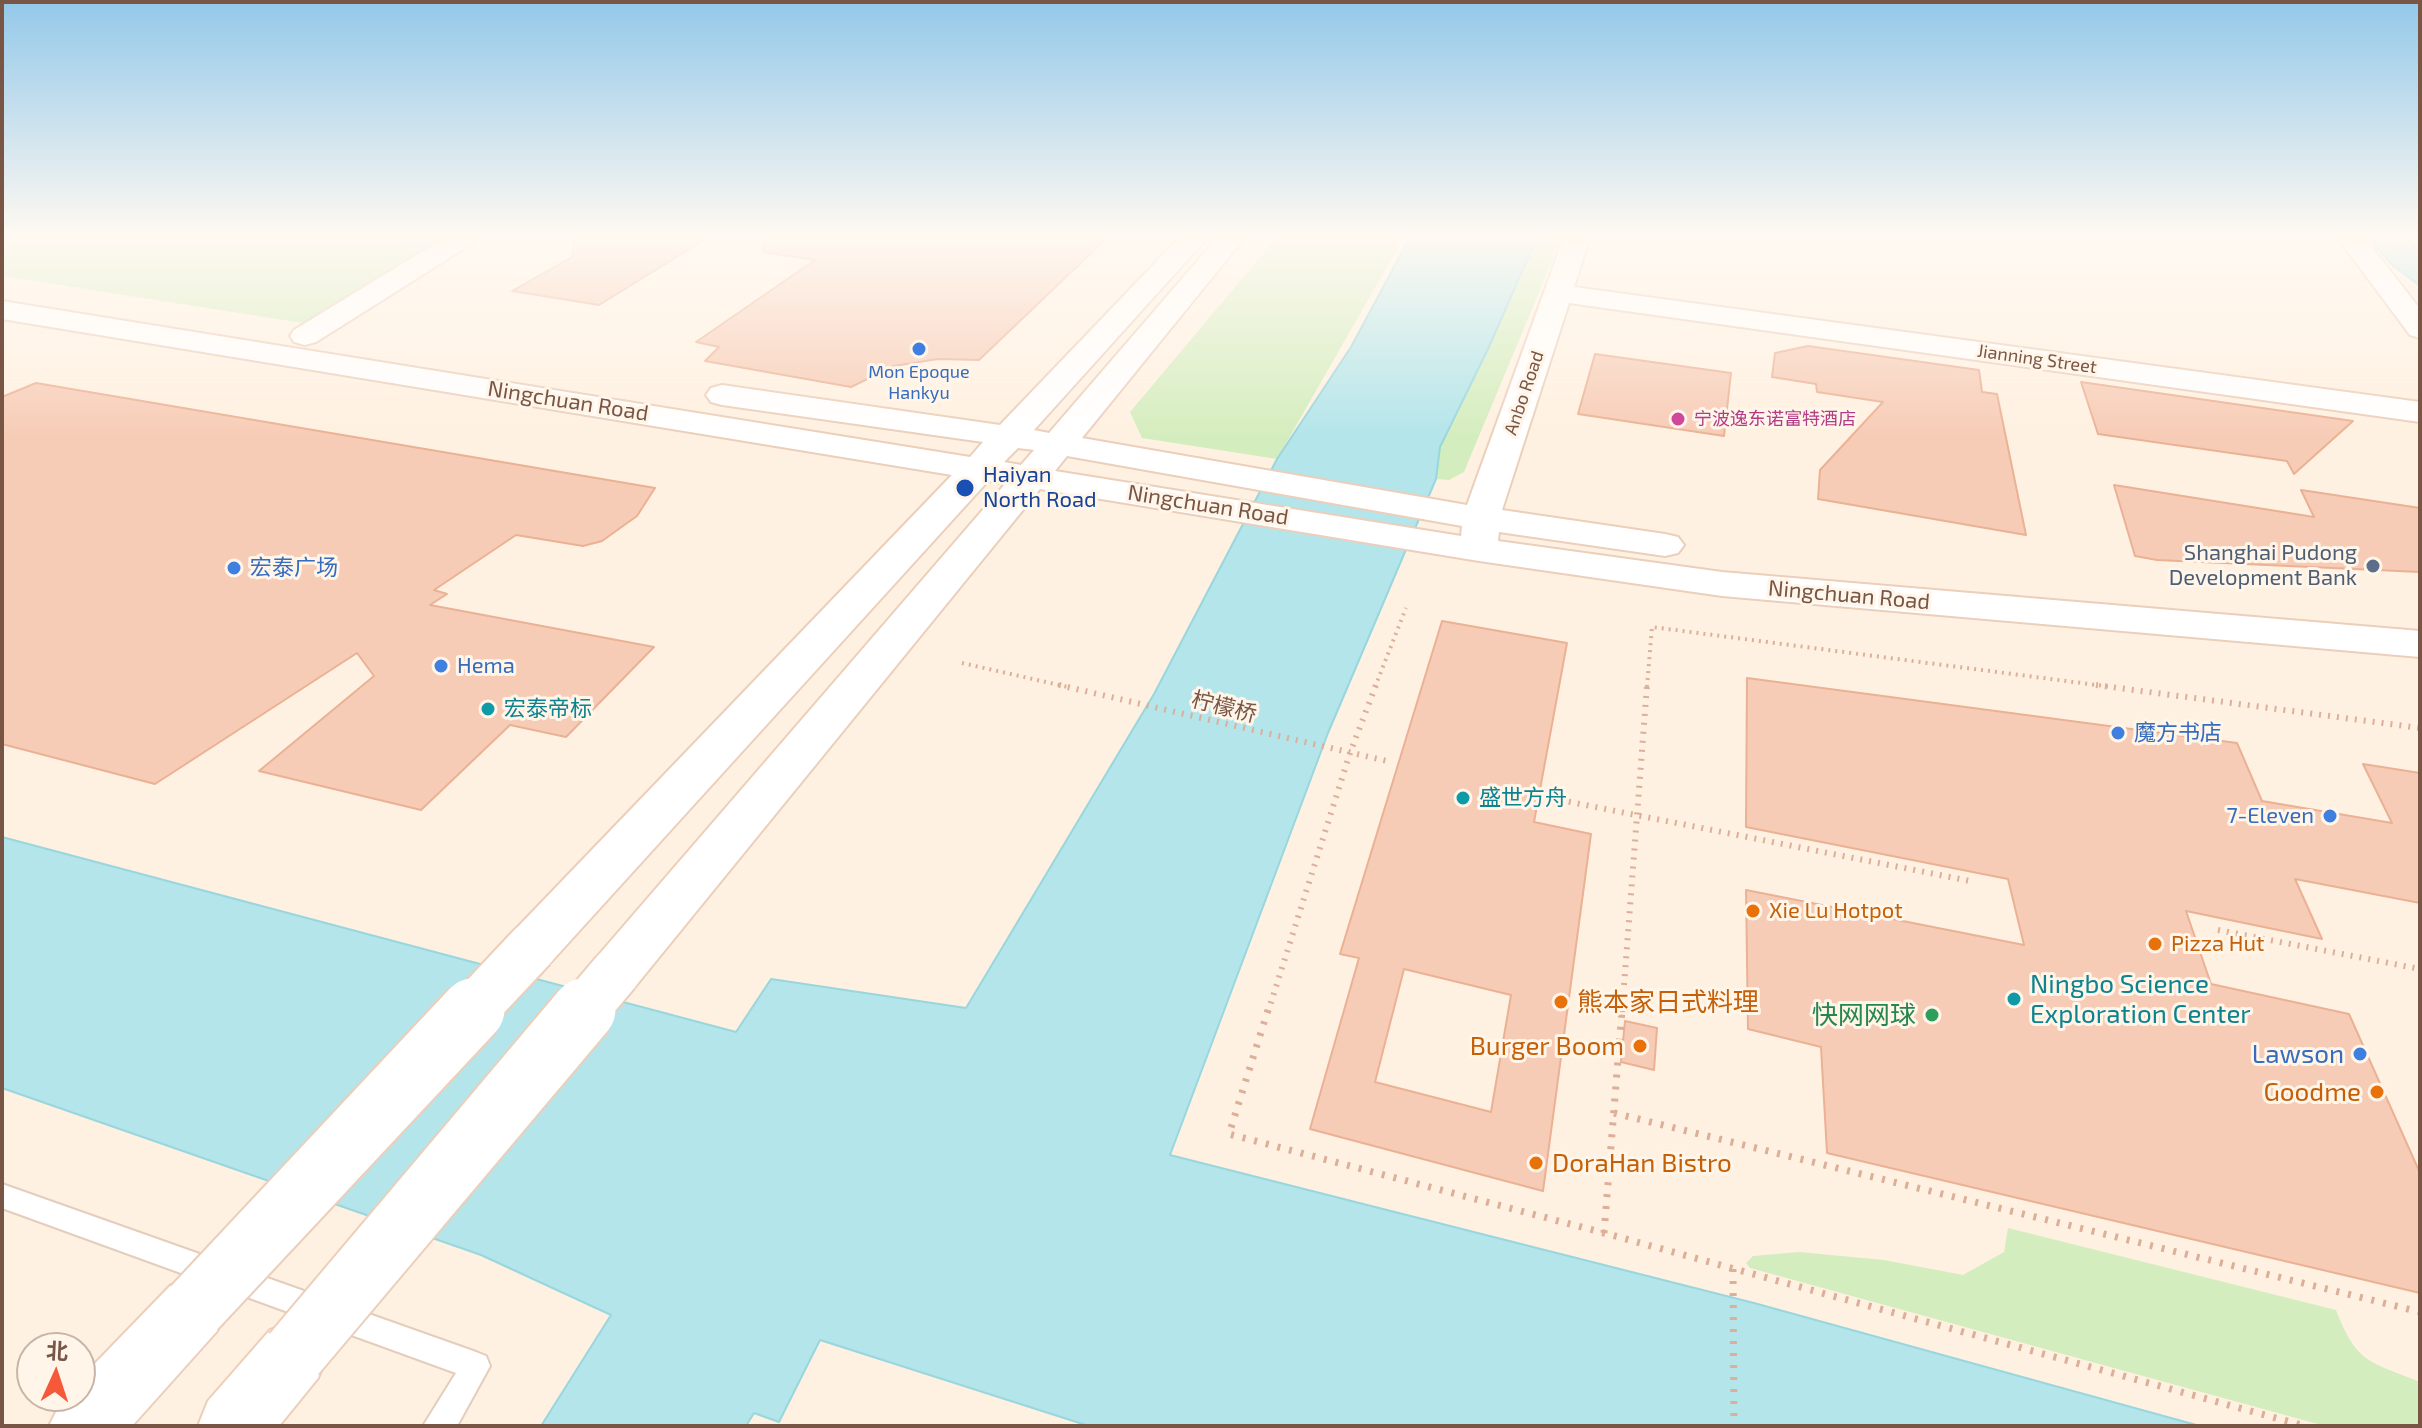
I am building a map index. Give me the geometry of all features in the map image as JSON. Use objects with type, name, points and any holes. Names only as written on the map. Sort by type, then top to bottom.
[{"type":"main road","name":"Ningchuan Road","points":[[92,304],[1009,436],[1722,584],[2420,644]]},
{"type":"main road","points":[[305,336],[357,304]]},
{"type":"main road","points":[[84,1426],[1133,304]]},
{"type":"main road","points":[[233,1426],[1177,304]]},
{"type":"main road","name":"Anbo Road","points":[[1480,534],[1555,304]]},
{"type":"main road","name":"Jianning Street","points":[[1635,304],[2420,412]]},
{"type":"main road","points":[[2401,304],[2420,329]]},
{"type":"main road","name":"Ningchuan Road","points":[[2,310],[1034,476],[1480,534],[2420,617]]},
{"type":"lane","points":[[2,1196],[476,1366],[446,1418],[437,1426]]},
{"type":"path","points":[[1406,608],[1350,753],[1229,1134],[1604,1233],[2305,1426]]},
{"type":"path","points":[[1604,1233],[1652,627],[2420,728]]},
{"type":"path","name":"柠檬桥","points":[[962,663],[1387,761]]},
{"type":"path","points":[[1560,800],[1975,882]]},
{"type":"path","points":[[2218,930],[2420,969]]},
{"type":"path","points":[[1614,1113],[2420,1312]]},
{"type":"path","points":[[1733,1269],[1734,1426]]},
{"type":"green space","points":[[179,304],[335,304],[303,323]]},
{"type":"green space","points":[[1221,304],[1366,304],[1277,459],[1142,438],[1130,412]]},
{"type":"green space","points":[[1508,304],[1534,304],[1464,472],[1449,480],[1436,479],[1440,447]]},
{"type":"green space","points":[[2008,1228],[2336,1310],[2358,1351],[2377,1364],[2420,1382],[2420,1426],[2325,1426],[1750,1268],[1746,1263],[1753,1256],[1799,1252],[1884,1260],[1963,1275],[2004,1252]]},
{"type":"water","points":[[1374,304],[1508,304],[1440,447],[1436,479],[1328,733],[1170,1155],[1754,1303],[2200,1426],[1089,1426],[820,1340],[779,1422],[754,1413],[746,1426],[541,1426],[611,1315],[481,1255],[2,1088],[2,837],[736,1032],[771,979],[966,1008],[1154,694],[1277,459],[1351,347]]},
{"type":"building","points":[[752,304],[1038,304],[979,360],[938,359],[894,366],[851,387],[705,361],[719,347],[696,342]]},
{"type":"building","points":[[1808,346],[1979,370],[1982,392],[1997,394],[2026,535],[1818,499],[1820,470],[1883,402],[1817,392],[1816,384],[1772,377],[1775,353]]},
{"type":"building","points":[[1595,354],[1731,373],[1724,436],[1578,414]]},
{"type":"building","points":[[2081,382],[2353,421],[2294,474],[2287,461],[2098,434]]},
{"type":"building","name":"宏泰广场","points":[[36,383],[655,488],[637,516],[602,541],[583,546],[516,535],[434,590],[447,594],[430,605],[654,647],[566,737],[510,725],[421,810],[259,771],[374,676],[357,653],[155,784],[2,744],[2,397]]},
{"type":"building","points":[[2114,485],[2314,517],[2301,490],[2420,508],[2420,572],[2157,560],[2135,556]]},
{"type":"building","points":[[1442,621],[1567,643],[1534,822],[1591,834],[1543,1191],[1310,1129],[1359,958],[1340,954]],"holes":[[[1404,969],[1511,995],[1491,1112],[1375,1082]]]},
{"type":"building","name":"Ningbo Science Exploration Center","points":[[1747,678],[2237,743],[2262,801],[2392,823],[2363,764],[2420,773],[2420,903],[2295,879],[2322,939],[2186,911],[2211,984],[2349,1014],[2420,1173],[2420,1293],[1827,1153],[1821,1047],[1748,1029],[1746,890],[2024,945],[2008,879],[1746,827]]},
{"type":"building","points":[[1625,1021],[1657,1028],[1654,1070],[1621,1062]]},
{"type":"place","name":"Mon Epoque Hankyu","points":[[919,349]]},
{"type":"place","name":"宁波逸东诺富特酒店","points":[[1678,419]]},
{"type":"place","name":"Haiyan North Road","points":[[965,488]]},
{"type":"place","name":"Shanghai Pudong Development Bank","points":[[2373,566]]},
{"type":"place","name":"宏泰广场","points":[[234,568]]},
{"type":"place","name":"Hema","points":[[441,666]]},
{"type":"place","name":"宏泰帝标","points":[[488,709]]},
{"type":"place","name":"魔方书店","points":[[2118,733]]},
{"type":"place","name":"盛世方舟","points":[[1463,798]]},
{"type":"place","name":"7-Eleven","points":[[2330,816]]},
{"type":"place","name":"Xie Lu Hotpot","points":[[1753,911]]},
{"type":"place","name":"Pizza Hut","points":[[2155,944]]},
{"type":"place","name":"Ningbo Science Exploration Center","points":[[2014,999]]},
{"type":"place","name":"熊本家日式料理","points":[[1561,1002]]},
{"type":"place","name":"快网网球","points":[[1932,1015]]},
{"type":"place","name":"Burger Boom","points":[[1640,1046]]},
{"type":"place","name":"Lawson","points":[[2360,1054]]},
{"type":"place","name":"Goodme","points":[[2377,1092]]},
{"type":"place","name":"DoraHan Bistro","points":[[1536,1163]]}]
